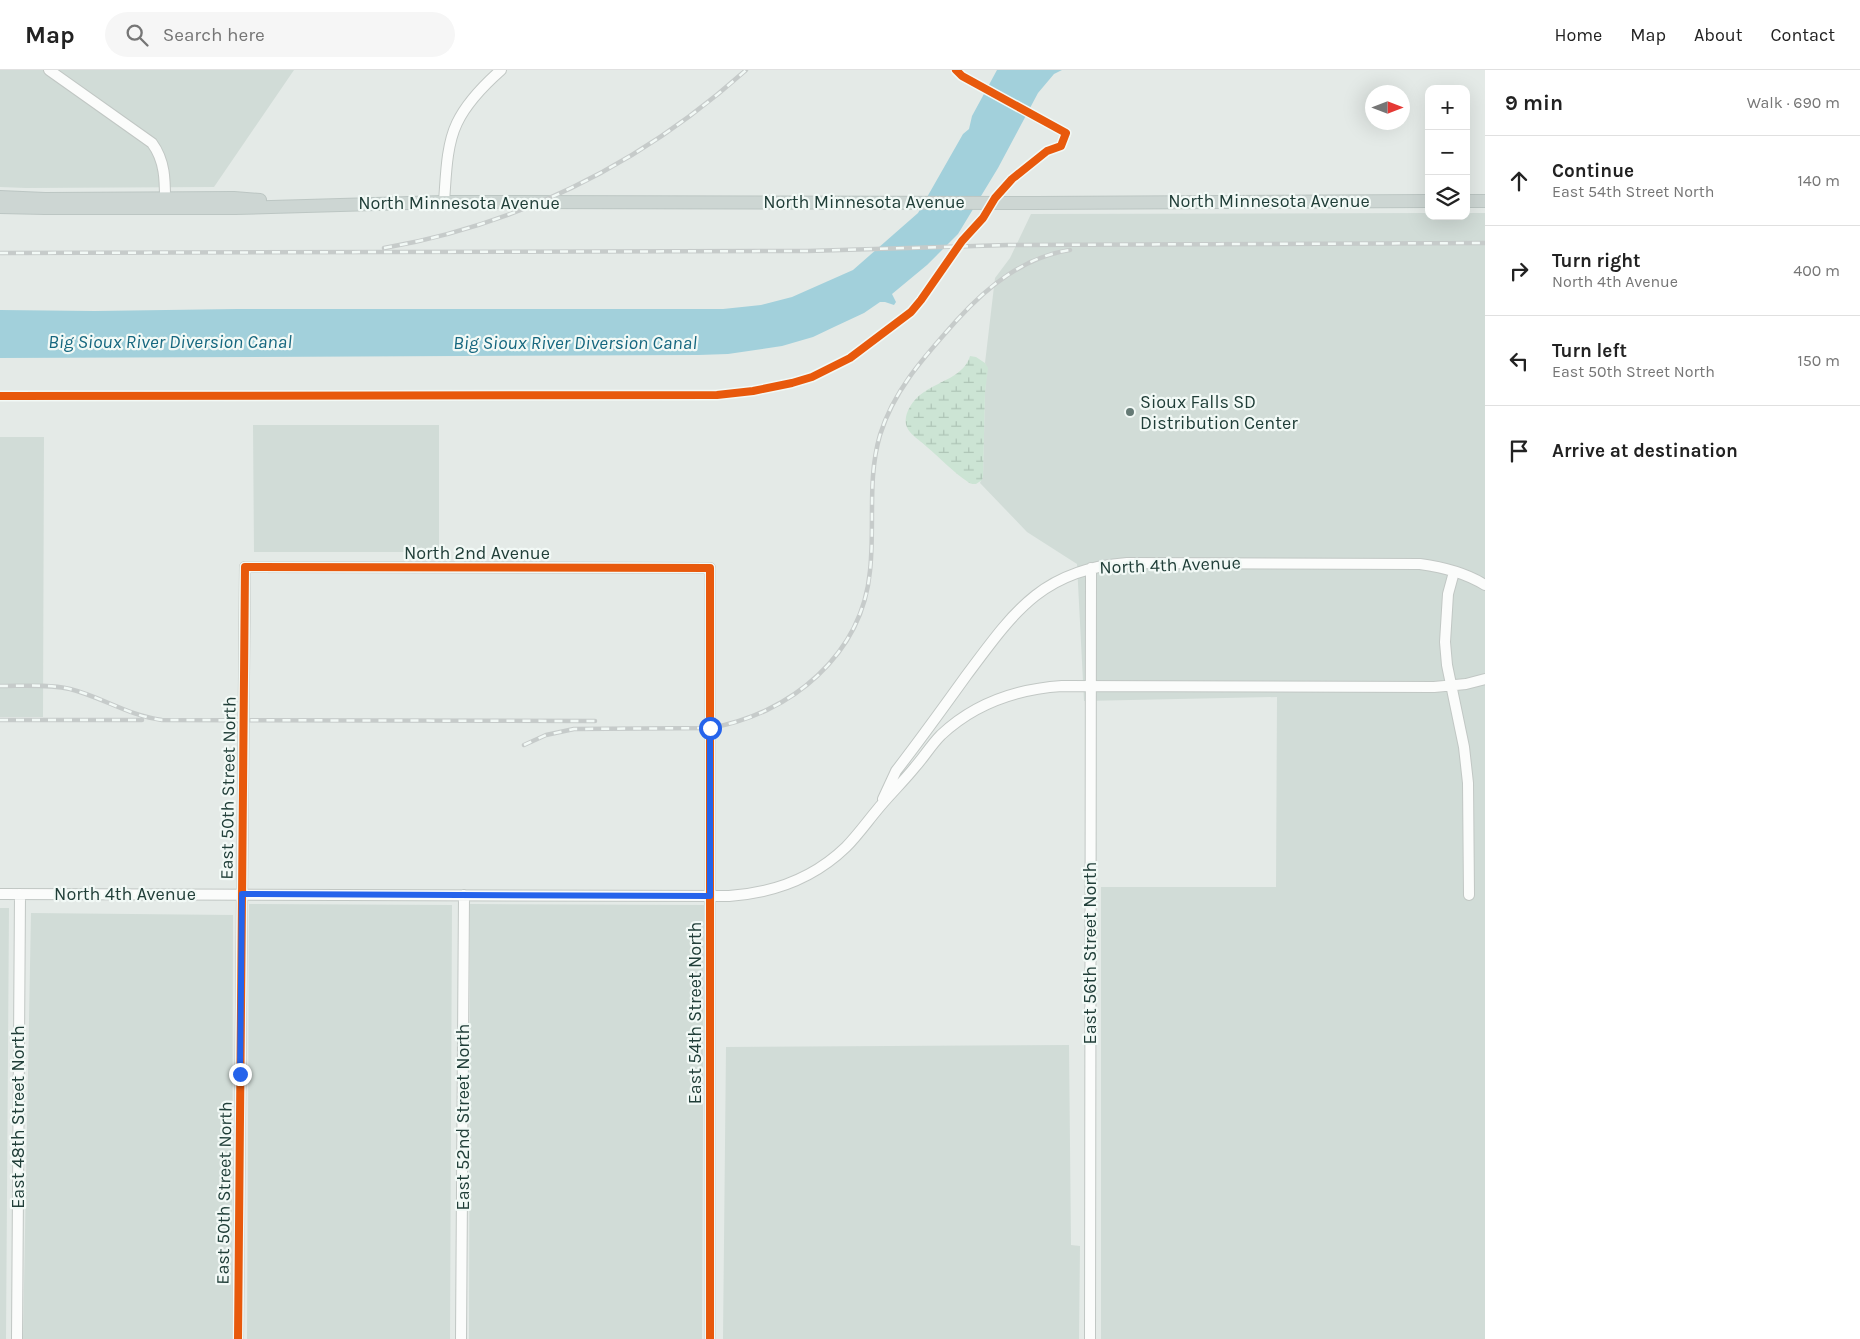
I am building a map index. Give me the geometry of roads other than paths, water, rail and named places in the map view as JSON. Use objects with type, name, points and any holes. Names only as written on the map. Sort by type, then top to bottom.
[{"type":"main road","name":"North Minnesota Avenue","points":[[0,197],[165,203],[234,208],[444,202],[1425,201]]},
{"type":"main road","points":[[1470,201],[1485,201]]},
{"type":"main road","name":"North Minnesota Avenue","points":[[0,206],[45,208],[165,203]]},
{"type":"street","points":[[49,70],[152,143],[160,156],[163,166],[165,203]]},
{"type":"street","points":[[444,202],[450,146],[456,124],[472,100],[501,70]]},
{"type":"street","name":"North 4th Avenue","points":[[878,808],[896,771],[1013,614],[1049,586],[1091,568],[1127,563],[1400,563],[1439,567],[1485,585]]},
{"type":"street","name":"North 2nd Avenue","points":[[245,567],[710,568]]},
{"type":"street","name":"East 50th Street North","points":[[238,1339],[245,567]]},
{"type":"street","name":"East 54th Street North","points":[[710,568],[710,1339]]},
{"type":"street","name":"East 56th Street North","points":[[1090,1339],[1091,568]]},
{"type":"street","points":[[1454,572],[1448,594],[1445,618],[1447,665],[1464,747],[1468,782],[1469,895]]},
{"type":"street","name":"North 4th Avenue","points":[[0,894],[710,896],[753,894],[784,886],[811,874],[835,857],[846,848],[941,735],[973,711],[1000,698],[1030,690],[1054,687],[1450,686],[1485,680]]},
{"type":"street","name":"East 48th Street North","points":[[17,1339],[20,894]]},
{"type":"street","name":"East 52nd Street North","points":[[461,1339],[464,895]]},
{"type":"water","name":"Big Sioux River Diversion Canal","points":[[997,70],[1062,70],[1054,74],[1038,93],[998,168],[958,234],[927,265],[892,294],[896,302],[894,305],[880,302],[864,313],[813,337],[782,346],[728,354],[698,355],[0,358],[0,310],[723,309],[761,305],[792,297],[853,270],[918,213],[963,134],[969,129],[972,116]]},
{"type":"railway","points":[[384,248],[435,237],[484,223],[531,206],[577,185],[622,161],[665,134],[746,70]]},
{"type":"railway","points":[[0,253],[808,251],[1008,245],[1485,243]]},
{"type":"railway","points":[[524,745],[546,735],[574,729],[710,728],[740,721],[768,709],[794,694],[817,676],[837,654],[853,629],[864,601],[870,571],[872,485],[876,452],[886,418],[902,388],[912,373],[957,320],[994,285],[1022,266],[1037,259],[1070,250]]},
{"type":"railway","points":[[0,686],[61,687],[82,692],[138,715],[162,720],[595,721]]},
{"type":"railway","points":[[0,720],[142,720]]},
{"type":"place","name":"Sioux Falls SD Distribution Center","points":[[1130,412]]}]
